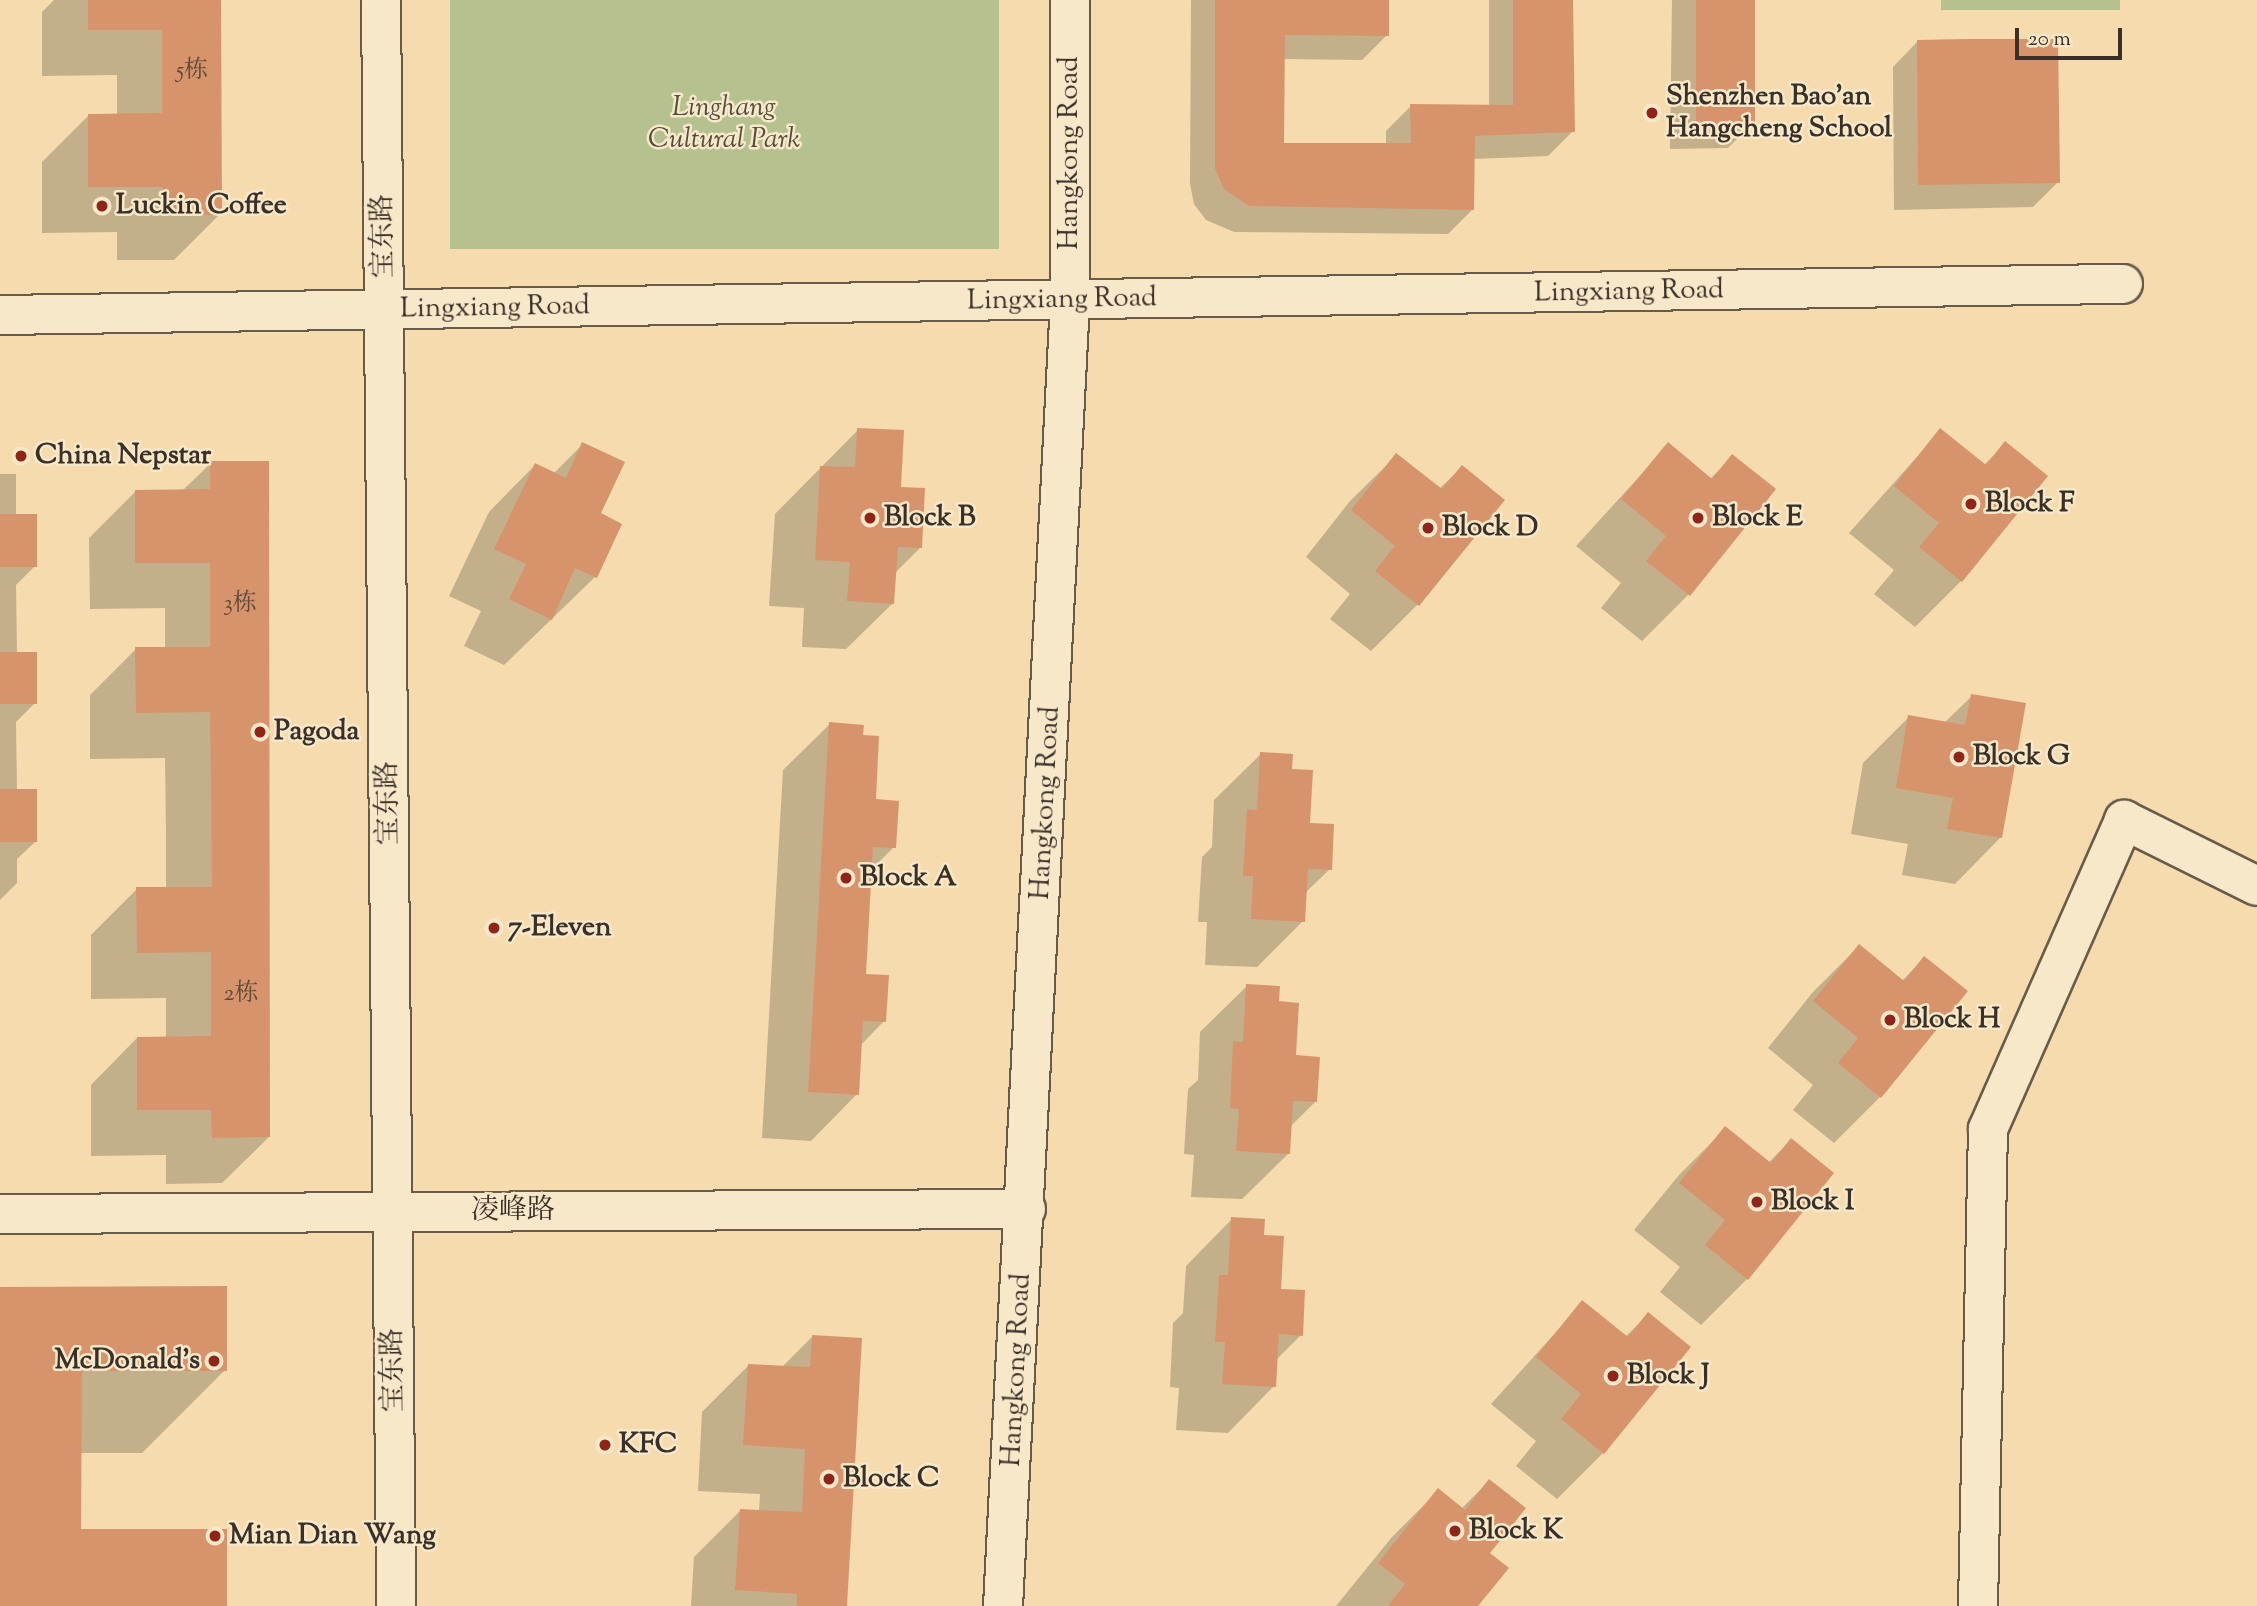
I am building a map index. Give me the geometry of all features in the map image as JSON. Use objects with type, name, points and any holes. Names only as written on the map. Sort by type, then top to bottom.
[{"type":"street","name":"宝东路","points":[[381,0],[396,1606]]},
{"type":"street","name":"Hangkong Road","points":[[1003,1606],[1026,1209],[1070,300],[1070,0]]},
{"type":"street","name":"Lingxiang Road","points":[[0,315],[2123,285]]},
{"type":"street","points":[[1978,1606],[1988,1129],[2124,820],[2257,886]]},
{"type":"street","name":"凌峰路","points":[[0,1214],[1026,1209]]},
{"type":"green space","name":"Linghang Cultural Park","points":[[450,0],[999,0],[999,249],[450,249]]},
{"type":"green space","points":[[1941,0],[2120,0],[2120,10],[1941,10]]},
{"type":"building","points":[[88,0],[221,0],[222,215],[163,215],[163,187],[88,187],[88,114],[162,113],[162,30],[88,30]]},
{"type":"building","points":[[1215,0],[1389,0],[1389,36],[1285,35],[1284,143],[1411,143],[1410,104],[1513,105],[1513,0],[1573,0],[1575,132],[1475,136],[1474,210],[1249,206],[1224,189],[1215,169]]},
{"type":"building","points":[[1696,0],[1755,0],[1755,125],[1696,125]]},
{"type":"building","points":[[2058,39],[2060,183],[1918,185],[1917,40]]},
{"type":"building","name":"Block B","points":[[857,428],[904,430],[901,487],[925,488],[922,548],[898,547],[894,604],[847,601],[850,562],[815,560],[820,466],[855,467]]},
{"type":"building","name":"Block F","points":[[1940,428],[1986,465],[2005,441],[2048,476],[1962,582],[1919,547],[1939,523],[1894,486]]},
{"type":"building","points":[[582,442],[625,462],[601,513],[622,524],[597,578],[575,568],[552,620],[509,599],[526,564],[494,549],[535,463],[566,478]]},
{"type":"building","name":"Block E","points":[[1668,442],[1712,479],[1732,454],[1776,489],[1690,596],[1646,561],[1666,536],[1621,499]]},
{"type":"building","name":"Block D","points":[[1396,453],[1442,489],[1462,465],[1505,500],[1419,606],[1375,571],[1395,546],[1351,510]]},
{"type":"building","points":[[210,461],[269,461],[270,1137],[212,1138],[211,1110],[137,1110],[137,1037],[211,1036],[211,952],[137,953],[136,887],[212,887],[210,712],[136,713],[135,647],[210,647],[210,563],[135,563],[135,490],[210,489]]},
{"type":"building","points":[[0,514],[37,514],[37,567],[0,567]]},
{"type":"building","points":[[0,652],[37,652],[37,704],[0,704]]},
{"type":"building","name":"Block G","points":[[1971,694],[2026,703],[2002,838],[1947,829],[1953,798],[1896,788],[1908,715],[1965,725]]},
{"type":"building","name":"Block A","points":[[829,722],[864,725],[863,735],[879,736],[876,799],[899,801],[896,848],[873,847],[866,974],[889,975],[886,1022],[863,1021],[859,1095],[808,1092]]},
{"type":"building","points":[[1260,752],[1293,754],[1292,769],[1313,770],[1310,823],[1334,824],[1332,870],[1308,869],[1305,922],[1251,919],[1253,876],[1243,876],[1247,809],[1257,810]]},
{"type":"building","points":[[0,789],[37,789],[37,842],[0,842]]},
{"type":"building","name":"Block H","points":[[1859,944],[1904,981],[1924,956],[1968,991],[1881,1098],[1838,1063],[1858,1038],[1813,1001]]},
{"type":"building","points":[[1246,984],[1280,986],[1279,1001],[1299,1003],[1296,1055],[1320,1057],[1317,1102],[1293,1101],[1290,1154],[1236,1151],[1239,1109],[1230,1108],[1233,1041],[1243,1042]]},
{"type":"building","name":"Block I","points":[[1725,1126],[1771,1163],[1791,1138],[1834,1173],[1748,1280],[1705,1245],[1725,1220],[1679,1183]]},
{"type":"building","points":[[1231,1217],[1265,1219],[1264,1235],[1284,1236],[1281,1289],[1305,1290],[1303,1336],[1279,1334],[1276,1387],[1222,1384],[1225,1342],[1215,1342],[1219,1275],[1228,1275]]},
{"type":"building","points":[[227,1286],[227,1371],[82,1371],[81,1529],[227,1529],[227,1606],[0,1606],[0,1287]]},
{"type":"building","name":"Block J","points":[[1582,1300],[1628,1337],[1648,1312],[1691,1347],[1604,1454],[1561,1419],[1581,1394],[1536,1357]]},
{"type":"building","name":"Block C","points":[[812,1335],[862,1338],[847,1606],[797,1606],[797,1594],[735,1590],[740,1509],[802,1512],[805,1449],[743,1445],[748,1364],[810,1367]]},
{"type":"building","name":"Block K","points":[[1489,1479],[1526,1508],[1490,1553],[1509,1568],[1478,1606],[1388,1606],[1405,1584],[1378,1563],[1438,1488],[1465,1510]]},
{"type":"place","name":"Shenzhen Bao’an Hangcheng School","points":[[1652,113]]},
{"type":"place","name":"Luckin Coffee","points":[[102,206]]},
{"type":"place","name":"China Nepstar","points":[[21,456]]},
{"type":"place","name":"Block F","points":[[1971,504]]},
{"type":"place","name":"Block B","points":[[870,518]]},
{"type":"place","name":"Block E","points":[[1698,518]]},
{"type":"place","name":"Block D","points":[[1428,528]]},
{"type":"place","name":"Pagoda","points":[[260,732]]},
{"type":"place","name":"Block G","points":[[1959,757]]},
{"type":"place","name":"Block A","points":[[846,878]]},
{"type":"place","name":"7-Eleven","points":[[494,928]]},
{"type":"place","name":"Block H","points":[[1890,1020]]},
{"type":"place","name":"Block I","points":[[1757,1202]]},
{"type":"place","name":"McDonald's","points":[[214,1361]]},
{"type":"place","name":"Block J","points":[[1613,1376]]},
{"type":"place","name":"KFC","points":[[605,1445]]},
{"type":"place","name":"Block C","points":[[829,1479]]},
{"type":"place","name":"Block K","points":[[1455,1531]]},
{"type":"place","name":"Mian Dian Wang","points":[[215,1536]]}]
